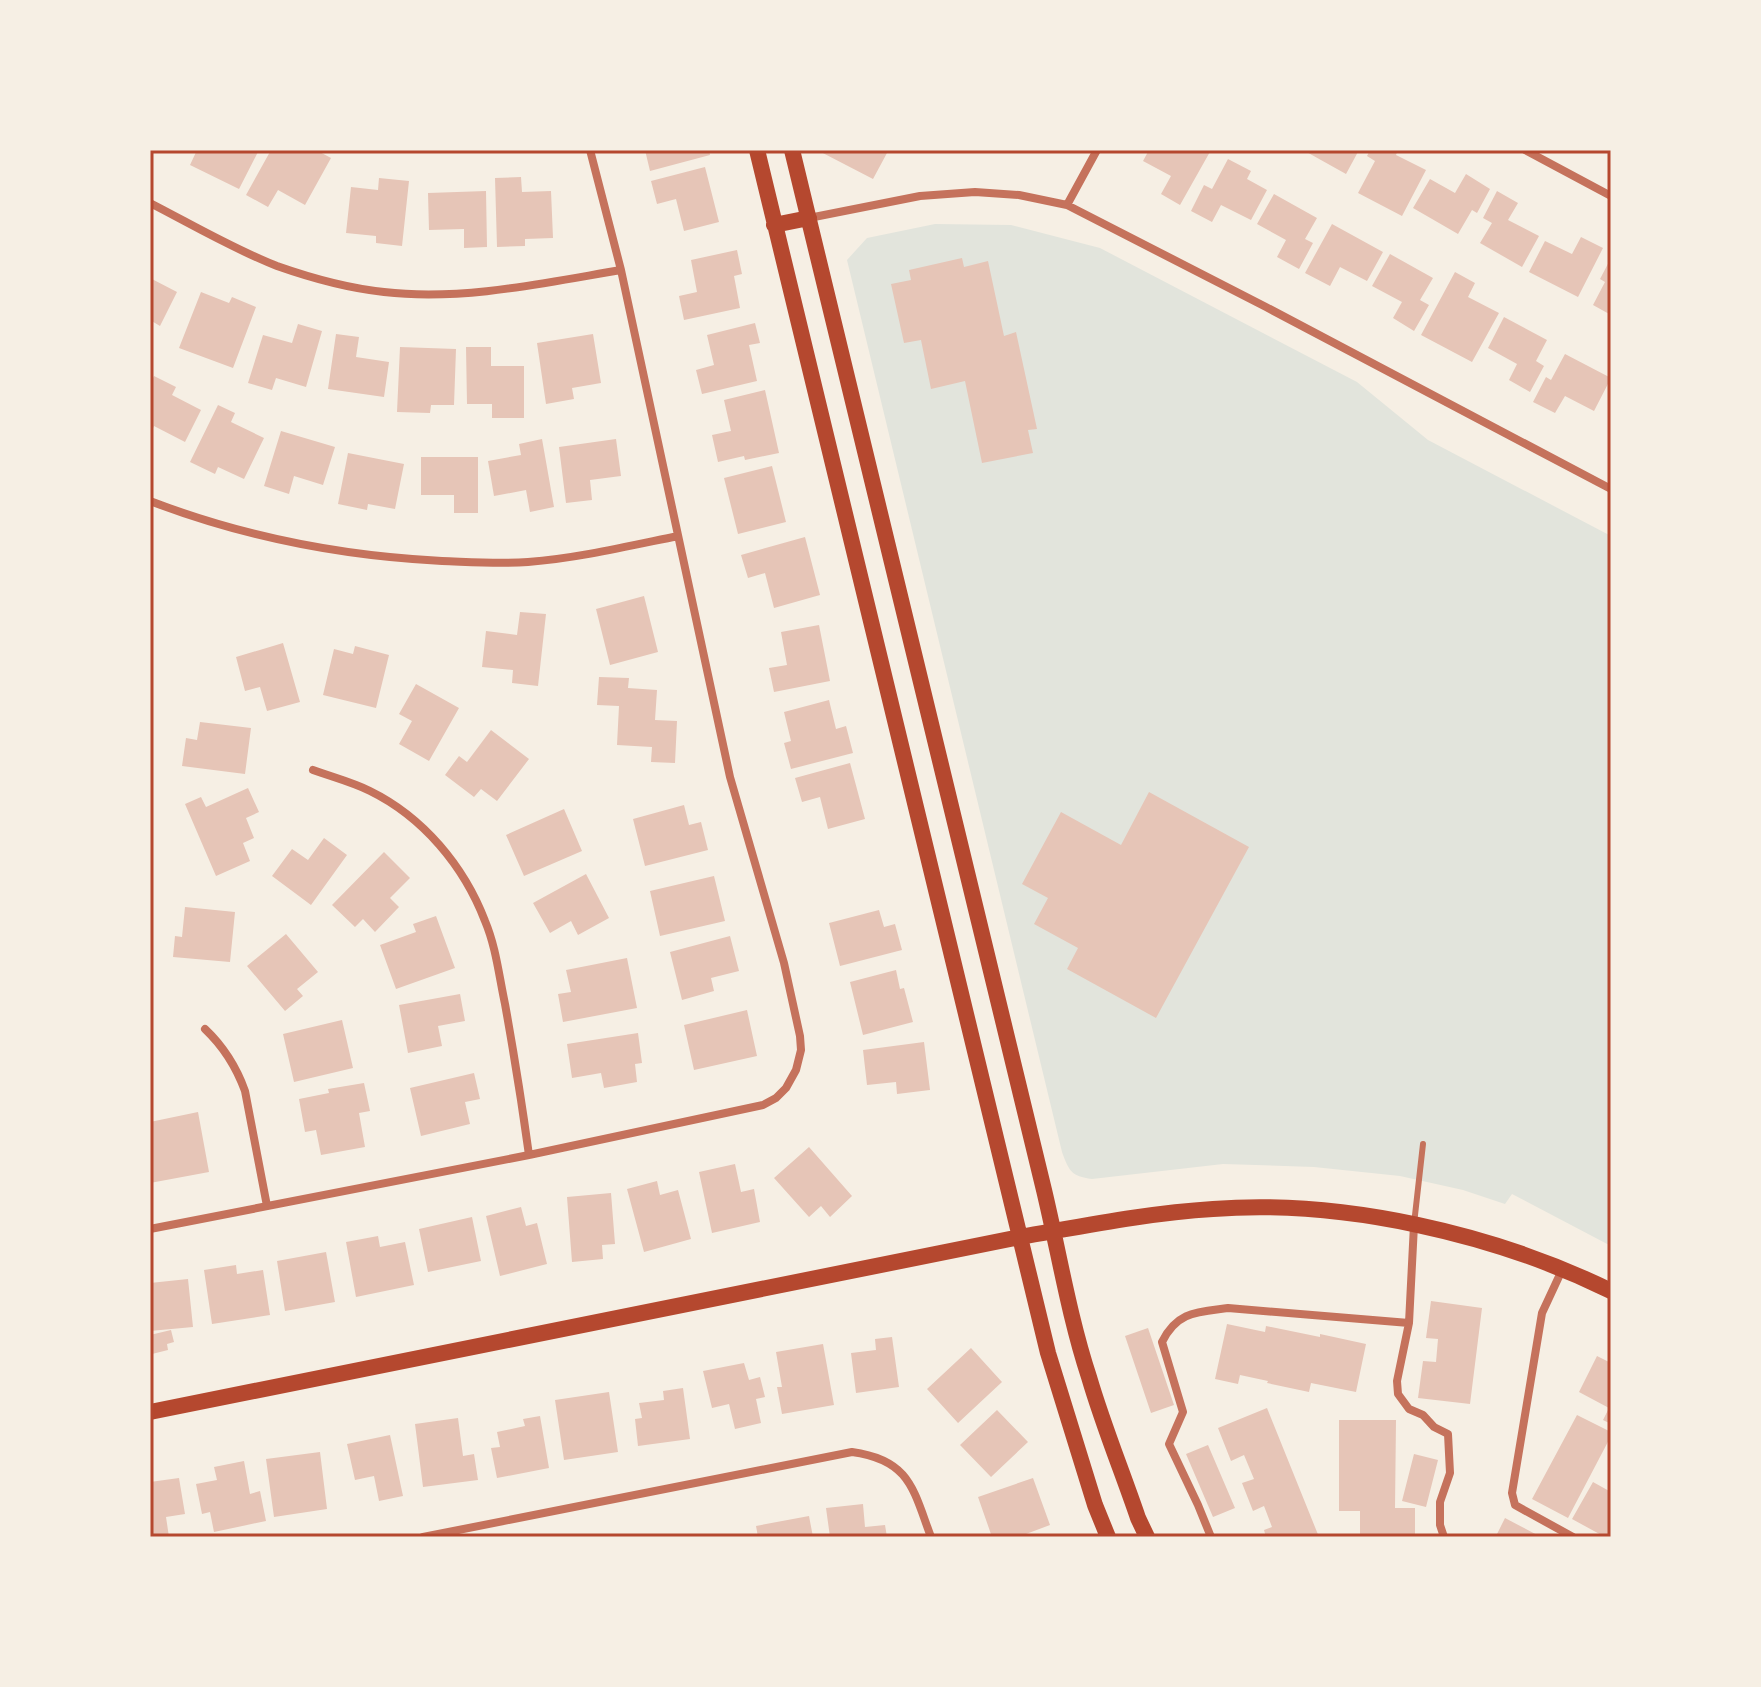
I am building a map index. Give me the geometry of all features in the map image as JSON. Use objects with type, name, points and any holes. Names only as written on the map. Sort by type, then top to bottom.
[{"type":"main road","points":[[757,150],[1048,1353],[1095,1505],[1108,1537]]},
{"type":"main road","points":[[792,150],[1054,1231],[1062,1277],[1088,1377],[1147,1537]]},
{"type":"main road","points":[[774,225],[809,218]]},
{"type":"main road","points":[[150,1412],[1020,1237],[1156,1214],[1217,1208],[1309,1210],[1369,1216],[1414,1225],[1497,1245],[1563,1269],[1611,1291]]},
{"type":"street","points":[[150,1229],[529,1155],[763,1105],[786,1088],[796,1070],[801,1050],[800,1036],[784,963],[730,777],[621,270],[590,150]]},
{"type":"street","points":[[1067,205],[1097,150]]},
{"type":"street","points":[[1525,150],[1611,196]]},
{"type":"street","points":[[809,218],[920,196],[975,192],[1019,195],[1067,205],[1611,489]]},
{"type":"street","points":[[150,203],[276,265],[338,285],[383,292],[454,293],[511,288],[621,270]]},
{"type":"street","points":[[150,501],[227,528],[298,544],[418,560],[529,562],[678,536]]},
{"type":"street","points":[[313,770],[350,782],[394,805],[433,838],[464,877],[494,947],[515,1057],[529,1155]]},
{"type":"street","points":[[205,1029],[228,1054],[245,1091],[267,1206]]},
{"type":"street","points":[[1414,1225],[1409,1323],[1397,1381],[1398,1394],[1409,1409],[1423,1415],[1434,1427],[1448,1434],[1450,1473],[1440,1502],[1440,1525],[1444,1537]]},
{"type":"street","points":[[1563,1269],[1542,1313],[1512,1493],[1515,1505],[1573,1537]]},
{"type":"street","points":[[1211,1537],[1169,1444],[1183,1412],[1162,1342],[1169,1327],[1200,1311],[1228,1308],[1409,1323]]},
{"type":"street","points":[[423,1537],[457,1534],[852,1452],[879,1457],[896,1468],[913,1489],[931,1537]]},
{"type":"lane","points":[[1414,1225],[1423,1144]]},
{"type":"shaded area","points":[[935,224],[1011,225],[1100,248],[1357,382],[1428,440],[1611,536],[1611,1246],[1512,1194],[1505,1204],[1463,1190],[1400,1176],[1314,1167],[1223,1164],[1092,1179],[1079,1176],[1069,1168],[1062,1152],[847,260],[867,238]]},
{"type":"building","points":[[197,150],[259,150],[239,189],[190,165]]},
{"type":"building","points":[[271,150],[316,150],[331,158],[305,205],[278,190],[268,207],[246,195]]},
{"type":"building","points":[[645,150],[709,150],[710,155],[650,171]]},
{"type":"building","points":[[817,150],[881,150],[887,153],[873,179]]},
{"type":"building","points":[[1149,150],[1211,150],[1180,205],[1161,194],[1171,176],[1143,161]]},
{"type":"building","points":[[1303,150],[1359,150],[1346,174]]},
{"type":"building","points":[[1370,150],[1398,150],[1396,155],[1426,170],[1402,216],[1358,193],[1375,161],[1367,156]]},
{"type":"building","points":[[1228,159],[1251,171],[1247,179],[1267,190],[1251,220],[1221,205],[1212,222],[1191,211],[1204,185],[1212,189]]},
{"type":"building","points":[[705,167],[719,222],[684,231],[676,199],[657,204],[651,181]]},
{"type":"building","points":[[1466,174],[1490,189],[1477,213],[1472,210],[1458,234],[1413,208],[1430,179],[1455,193]]},
{"type":"building","points":[[521,177],[522,192],[551,191],[553,238],[525,239],[525,246],[497,247],[495,178]]},
{"type":"building","points":[[379,178],[409,181],[402,246],[376,243],[376,236],[346,233],[351,187],[378,190]]},
{"type":"building","points":[[486,191],[487,247],[464,248],[464,229],[429,230],[428,193]]},
{"type":"building","points":[[1497,191],[1518,203],[1508,220],[1539,236],[1522,267],[1480,243],[1492,223],[1483,218]]},
{"type":"building","points":[[1274,194],[1317,218],[1305,239],[1313,243],[1299,269],[1277,257],[1286,240],[1257,224]]},
{"type":"building","points":[[1332,224],[1383,252],[1367,281],[1340,267],[1330,286],[1305,273]]},
{"type":"building","points":[[1581,237],[1603,248],[1578,297],[1529,272],[1545,241],[1572,254]]},
{"type":"building","points":[[737,250],[742,274],[734,276],[740,308],[684,320],[679,296],[697,292],[691,260]]},
{"type":"building","points":[[1390,254],[1433,278],[1420,300],[1429,305],[1414,331],[1393,318],[1402,302],[1372,286]]},
{"type":"building","points":[[962,258],[964,267],[988,261],[1004,336],[1016,332],[1037,429],[1028,430],[1033,453],[982,463],[965,381],[931,389],[921,340],[904,343],[891,284],[911,280],[909,270]]},
{"type":"building","points":[[1611,258],[1611,315],[1593,305],[1605,282],[1600,279]]},
{"type":"building","points":[[1455,272],[1475,283],[1468,297],[1499,313],[1472,362],[1421,335]]},
{"type":"building","points":[[150,278],[177,292],[160,326],[150,320]]},
{"type":"building","points":[[201,292],[229,303],[232,297],[256,307],[233,368],[179,348]]},
{"type":"building","points":[[1504,317],[1547,340],[1536,361],[1544,366],[1530,392],[1509,380],[1517,364],[1488,348]]},
{"type":"building","points":[[755,323],[760,343],[749,345],[757,381],[702,394],[696,370],[714,365],[707,335]]},
{"type":"building","points":[[298,324],[322,331],[306,387],[276,378],[272,390],[248,383],[263,335],[292,343]]},
{"type":"building","points":[[336,334],[359,337],[356,357],[389,362],[384,397],[328,389]]},
{"type":"building","points":[[593,334],[601,383],[572,388],[574,399],[546,404],[537,343]]},
{"type":"building","points":[[400,347],[456,349],[454,405],[431,405],[430,413],[397,412]]},
{"type":"building","points":[[466,347],[491,347],[491,366],[524,366],[524,418],[492,418],[492,404],[467,404]]},
{"type":"building","points":[[1565,354],[1611,378],[1594,411],[1565,396],[1555,413],[1533,402],[1546,377],[1551,380]]},
{"type":"building","points":[[154,376],[176,387],[172,395],[201,410],[185,442],[154,426],[150,435],[150,384]]},
{"type":"building","points":[[765,390],[779,453],[718,462],[712,435],[731,431],[724,400]]},
{"type":"building","points":[[218,405],[235,413],[231,422],[264,438],[244,479],[218,467],[215,474],[190,462]]},
{"type":"building","points":[[281,431],[335,447],[323,485],[294,476],[289,494],[264,486]]},
{"type":"building","points":[[542,439],[554,507],[530,512],[526,490],[494,496],[488,461],[521,455],[519,444]]},
{"type":"building","points":[[616,439],[621,476],[590,480],[592,500],[566,503],[559,447]]},
{"type":"building","points":[[348,453],[404,464],[395,509],[368,504],[367,510],[338,504]]},
{"type":"building","points":[[421,457],[478,457],[478,513],[454,513],[454,495],[421,495]]},
{"type":"building","points":[[772,466],[786,522],[738,534],[724,478]]},
{"type":"building","points":[[805,537],[820,595],[774,608],[765,573],[748,578],[741,555]]},
{"type":"building","points":[[644,596],[658,652],[610,665],[596,609]]},
{"type":"building","points":[[520,612],[546,614],[538,686],[512,683],[513,670],[482,667],[486,631],[517,635]]},
{"type":"building","points":[[819,625],[830,681],[774,692],[769,668],[787,665],[781,632]]},
{"type":"building","points":[[283,643],[300,702],[267,711],[260,687],[245,691],[236,657]]},
{"type":"building","points":[[355,646],[389,655],[376,708],[323,695],[334,649],[353,654]]},
{"type":"building","points":[[599,677],[629,678],[628,688],[657,690],[655,720],[677,721],[675,763],[651,762],[652,747],[617,745],[619,706],[597,705]]},
{"type":"building","points":[[416,684],[459,708],[429,761],[399,744],[412,721],[399,714]]},
{"type":"building","points":[[829,700],[836,729],[846,726],[853,753],[791,769],[784,743],[791,741],[784,712]]},
{"type":"building","points":[[200,722],[251,728],[245,774],[182,766],[186,738],[197,740]]},
{"type":"building","points":[[491,730],[529,759],[497,801],[481,789],[474,797],[445,775],[459,756],[467,762]]},
{"type":"building","points":[[850,763],[865,819],[828,829],[820,797],[802,802],[795,778]]},
{"type":"building","points":[[248,788],[259,812],[246,818],[254,838],[243,843],[250,861],[216,876],[185,804],[201,797],[206,807]]},
{"type":"building","points":[[1149,792],[1249,847],[1156,1018],[1067,969],[1078,948],[1034,924],[1048,898],[1022,884],[1061,812],[1121,845]]},
{"type":"building","points":[[684,805],[689,825],[701,822],[708,850],[645,866],[633,819]]},
{"type":"building","points":[[564,809],[582,851],[524,876],[506,835]]},
{"type":"building","points":[[324,838],[347,855],[311,905],[272,876],[292,849],[308,860]]},
{"type":"building","points":[[384,852],[410,878],[390,898],[399,907],[375,932],[363,919],[355,927],[332,905]]},
{"type":"building","points":[[586,874],[609,918],[578,935],[571,921],[550,933],[533,903]]},
{"type":"building","points":[[714,876],[725,921],[660,936],[650,891]]},
{"type":"building","points":[[185,907],[235,912],[230,962],[173,957],[175,936],[182,937]]},
{"type":"building","points":[[879,910],[884,927],[895,924],[902,950],[840,966],[829,923]]},
{"type":"building","points":[[436,916],[455,968],[396,989],[380,945],[416,932],[413,924]]},
{"type":"building","points":[[286,934],[318,972],[297,989],[303,996],[285,1011],[247,966]]},
{"type":"building","points":[[730,936],[739,971],[711,978],[714,991],[682,1000],[670,952]]},
{"type":"building","points":[[627,958],[637,1008],[563,1022],[558,994],[571,992],[566,970]]},
{"type":"building","points":[[896,970],[913,1022],[863,1035],[850,982]]},
{"type":"building","points":[[460,994],[465,1021],[438,1026],[442,1046],[408,1053],[399,1005]]},
{"type":"building","points":[[747,1010],[757,1056],[694,1070],[684,1025]]},
{"type":"building","points":[[342,1020],[353,1068],[294,1082],[283,1034]]},
{"type":"building","points":[[638,1033],[642,1063],[635,1064],[637,1082],[604,1088],[601,1073],[572,1078],[567,1044]]},
{"type":"building","points":[[924,1042],[930,1090],[897,1094],[896,1082],[867,1085],[863,1050]]},
{"type":"building","points":[[474,1073],[480,1099],[465,1102],[470,1124],[421,1136],[410,1088]]},
{"type":"building","points":[[364,1083],[370,1111],[359,1113],[365,1147],[321,1155],[316,1130],[305,1132],[299,1099],[329,1093],[328,1089]]},
{"type":"building","points":[[198,1112],[209,1172],[150,1183],[150,1122]]},
{"type":"building","points":[[809,1147],[852,1196],[830,1217],[821,1206],[809,1217],[774,1178]]},
{"type":"building","points":[[735,1164],[741,1192],[754,1189],[760,1222],[712,1233],[699,1172]]},
{"type":"building","points":[[657,1181],[660,1195],[678,1190],[691,1239],[644,1252],[627,1189]]},
{"type":"building","points":[[611,1193],[615,1244],[602,1245],[603,1259],[572,1262],[567,1197]]},
{"type":"building","points":[[521,1207],[526,1226],[537,1223],[547,1264],[500,1276],[486,1216]]},
{"type":"building","points":[[472,1217],[481,1261],[428,1272],[419,1229]]},
{"type":"building","points":[[378,1236],[380,1247],[405,1242],[414,1285],[356,1297],[346,1242]]},
{"type":"building","points":[[326,1252],[335,1302],[285,1311],[277,1261]]},
{"type":"building","points":[[236,1265],[237,1274],[263,1270],[270,1315],[212,1324],[204,1270]]},
{"type":"building","points":[[188,1279],[193,1327],[150,1331],[150,1283]]},
{"type":"building","points":[[1431,1301],[1482,1308],[1470,1404],[1418,1398],[1423,1361],[1436,1362],[1438,1339],[1426,1338]]},
{"type":"building","points":[[1227,1324],[1265,1332],[1266,1326],[1366,1344],[1356,1392],[1311,1383],[1309,1392],[1240,1375],[1238,1384],[1215,1379]]},
{"type":"building","points":[[1148,1328],[1174,1405],[1151,1413],[1125,1336]]},
{"type":"building","points":[[171,1330],[174,1342],[167,1344],[168,1350],[152,1354],[150,1335]]},
{"type":"building","points":[[892,1337],[899,1387],[856,1393],[851,1353],[876,1350],[875,1339]]},
{"type":"building","points":[[823,1344],[834,1405],[782,1414],[777,1387],[782,1387],[776,1352]]},
{"type":"building","points":[[971,1348],[1002,1382],[958,1423],[927,1389]]},
{"type":"building","points":[[1597,1356],[1611,1363],[1611,1424],[1603,1420],[1609,1408],[1579,1392]]},
{"type":"building","points":[[744,1363],[749,1380],[760,1377],[765,1397],[756,1399],[761,1423],[735,1429],[729,1404],[712,1408],[703,1371]]},
{"type":"building","points":[[683,1388],[690,1439],[638,1446],[635,1419],[642,1418],[639,1403],[664,1400],[663,1391]]},
{"type":"building","points":[[609,1392],[618,1452],[564,1460],[555,1400]]},
{"type":"building","points":[[1267,1408],[1319,1537],[1266,1537],[1264,1530],[1272,1527],[1264,1506],[1253,1511],[1242,1483],[1254,1479],[1244,1455],[1231,1461],[1218,1428]]},
{"type":"building","points":[[997,1410],[1028,1442],[991,1477],[960,1445]]},
{"type":"building","points":[[1577,1415],[1611,1432],[1611,1436],[1568,1518],[1532,1499]]},
{"type":"building","points":[[540,1416],[549,1468],[497,1478],[491,1448],[500,1447],[497,1432],[525,1426],[523,1419]]},
{"type":"building","points":[[458,1418],[463,1456],[474,1454],[478,1480],[423,1487],[415,1424]]},
{"type":"building","points":[[1339,1420],[1396,1420],[1395,1508],[1415,1508],[1415,1537],[1360,1537],[1360,1511],[1339,1511]]},
{"type":"building","points":[[390,1435],[403,1496],[379,1501],[374,1476],[355,1480],[347,1444]]},
{"type":"building","points":[[1208,1445],[1235,1508],[1213,1517],[1186,1454]]},
{"type":"building","points":[[320,1452],[327,1509],[274,1517],[266,1459]]},
{"type":"building","points":[[1414,1454],[1438,1460],[1426,1507],[1402,1501]]},
{"type":"building","points":[[244,1461],[250,1494],[260,1491],[266,1521],[214,1532],[210,1512],[202,1514],[196,1484],[217,1480],[214,1467]]},
{"type":"building","points":[[179,1478],[185,1514],[166,1517],[169,1537],[150,1537],[150,1482]]},
{"type":"building","points":[[1033,1478],[1050,1525],[1018,1537],[992,1537],[978,1497]]},
{"type":"building","points":[[1593,1482],[1611,1492],[1611,1537],[1605,1537],[1572,1519]]},
{"type":"building","points":[[863,1504],[865,1527],[885,1525],[887,1537],[830,1537],[826,1508]]},
{"type":"building","points":[[809,1516],[813,1537],[758,1537],[756,1526]]},
{"type":"building","points":[[1505,1518],[1541,1537],[1496,1536]]}]
